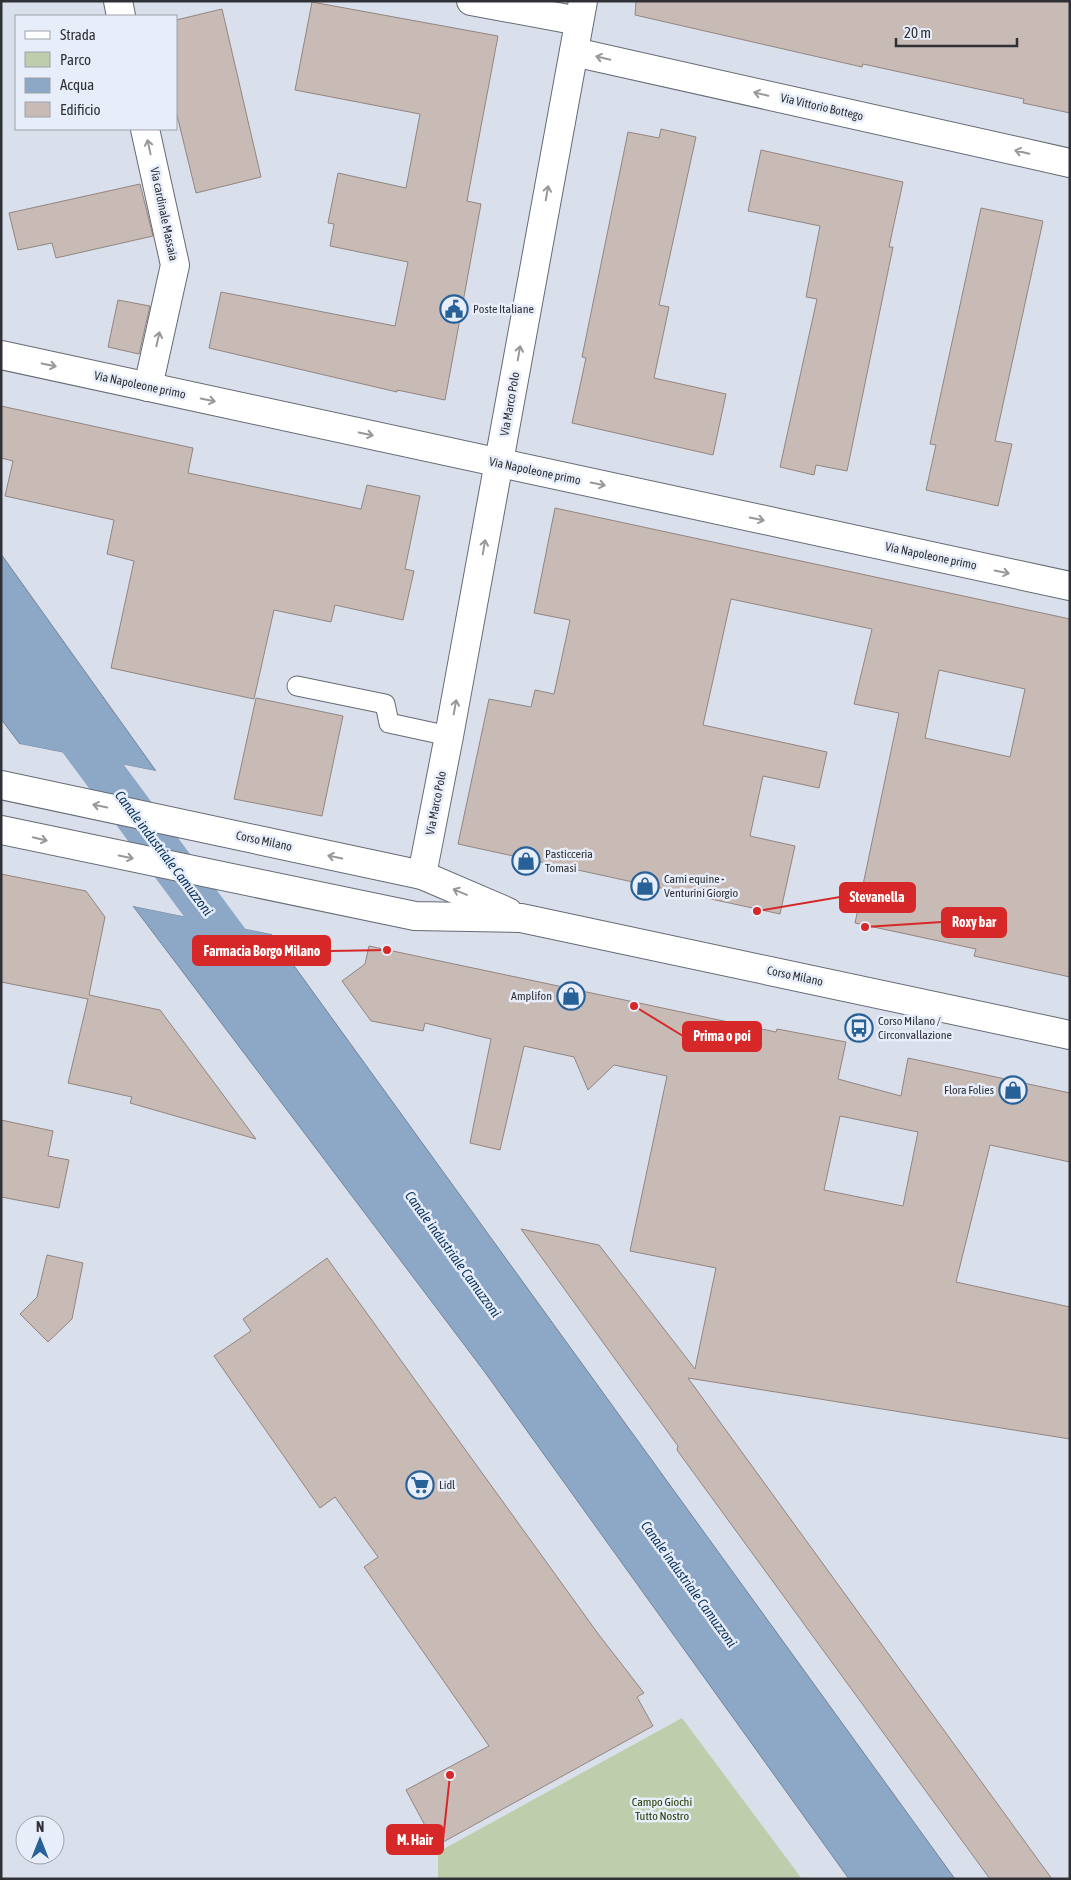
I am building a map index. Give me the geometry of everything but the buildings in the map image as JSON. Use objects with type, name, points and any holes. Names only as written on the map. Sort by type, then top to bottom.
[{"type":"street","points":[[118,1],[121,15]]},
{"type":"street","name":"Via Marco Polo","points":[[422,875],[581,11],[471,1]]},
{"type":"street","name":"Via Vittorio Bottego","points":[[574,52],[1070,163]]},
{"type":"street","name":"Via cardinale Massaia","points":[[145,130],[176,265],[148,387]]},
{"type":"street","name":"Via Napoleone primo","points":[[1,355],[1070,586]]},
{"type":"street","name":"Corso Milano","points":[[1,785],[422,875],[521,918]]},
{"type":"street","name":"Corso Milano","points":[[1,830],[78,848],[415,916],[521,918],[1070,1035]]},
{"type":"lane","points":[[297,686],[385,704],[390,723],[449,736]]},
{"type":"green space","name":"Campo Giochi Tutto Nostro","points":[[682,1718],[802,1879],[438,1879],[438,1852]]},
{"type":"water","points":[[1,554],[156,771],[20,744],[1,719]]},
{"type":"water","points":[[133,906],[271,934],[955,1879],[849,1879],[484,1371]]},
{"type":"pier","points":[[20,744],[156,771],[158,773],[22,747]]},
{"type":"pier","points":[[132,904],[269,931],[271,934],[133,906]]},
{"type":"waterway","name":"Canale industriale Camuzzoni","points":[[1,634],[249,969]]},
{"type":"place","name":"Poste Italiane","points":[[454,309]]},
{"type":"place","name":"Pasticceria Tomasi","points":[[526,861]]},
{"type":"place","name":"Carni equine - Venturini Giorgio","points":[[645,886]]},
{"type":"place","name":"Stevanella","points":[[757,911]]},
{"type":"place","name":"Roxy bar","points":[[865,927]]},
{"type":"place","name":"Farmacia Borgo Milano","points":[[387,950]]},
{"type":"place","name":"Amplifon","points":[[571,996]]},
{"type":"place","name":"Prima o poi","points":[[634,1006]]},
{"type":"place","name":"Corso Milano / Circonvallazione","points":[[859,1028]]},
{"type":"place","name":"Flora Folies","points":[[1013,1090]]},
{"type":"place","name":"Lidl","points":[[420,1485]]},
{"type":"place","name":"M. Hair","points":[[450,1775]]}]
